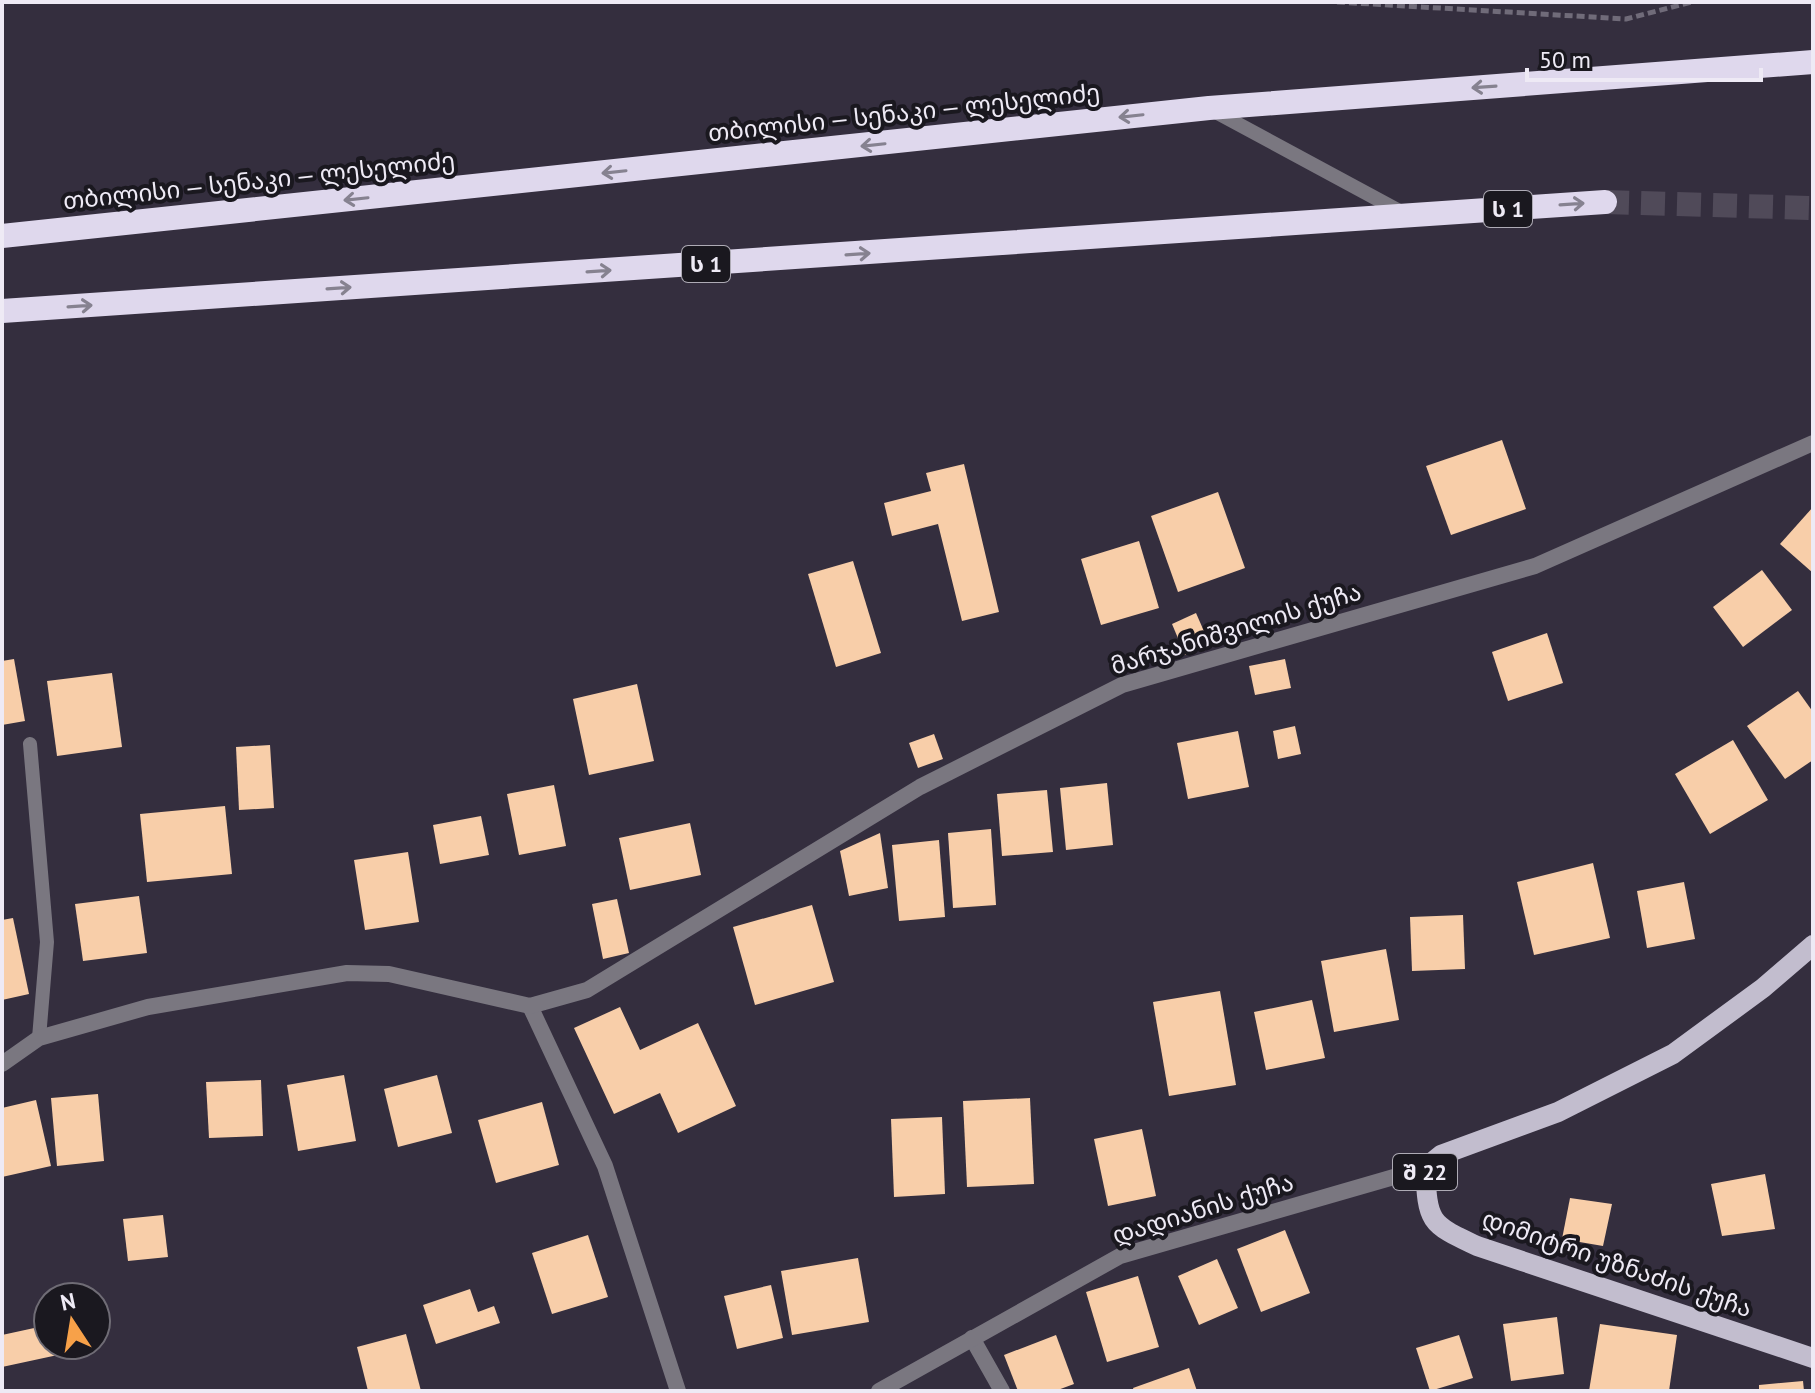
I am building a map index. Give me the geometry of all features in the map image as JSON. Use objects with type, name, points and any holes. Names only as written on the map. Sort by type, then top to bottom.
[{"type":"highway","name":"თბილისი — სენაკი — ლესელიძე","points":[[2,236],[1209,108],[1813,62]]},
{"type":"highway","name":"ს 1","points":[[2,311],[1605,202]]},
{"type":"main road","name":"შ 22","points":[[1425,1168],[1441,1155],[1558,1112],[1673,1054],[1763,988],[1813,945]]},
{"type":"main road","name":"დიმიტრი უზნაძის ქუჩა","points":[[1425,1168],[1428,1211],[1443,1230],[1477,1246],[1813,1358]]},
{"type":"street","name":"მარჯანიშვილის ქუჩა","points":[[2,1064],[39,1038],[148,1007],[347,973],[389,974],[530,1006],[587,990],[920,787],[1122,685],[1535,566],[1813,443]]},
{"type":"street","points":[[530,1006],[605,1166],[678,1391]]},
{"type":"street","name":"დადიანის ქუჩა","points":[[879,1391],[1120,1256],[1425,1168]]},
{"type":"street","points":[[972,1338],[1002,1391]]},
{"type":"lane","points":[[1209,108],[1411,217]]},
{"type":"lane","points":[[30,744],[47,942],[39,1038]]},
{"type":"path","points":[[1337,2],[1626,19],[1692,2]]},
{"type":"building","points":[[1502,440],[1526,509],[1451,535],[1426,466]]},
{"type":"building","points":[[964,464],[999,612],[962,621],[938,524],[892,536],[884,503],[931,491],[926,473]]},
{"type":"building","points":[[1218,492],[1245,568],[1178,592],[1151,516]]},
{"type":"building","points":[[1813,507],[1813,573],[1780,544]]},
{"type":"building","points":[[1139,541],[1159,608],[1101,625],[1081,559]]},
{"type":"building","points":[[853,561],[881,653],[836,667],[808,574]]},
{"type":"building","points":[[1762,570],[1792,610],[1743,647],[1713,607]]},
{"type":"building","points":[[1196,613],[1210,645],[1185,655],[1172,624]]},
{"type":"building","points":[[1547,633],[1563,683],[1508,701],[1492,652]]},
{"type":"building","points":[[14,659],[25,721],[2,725],[2,661]]},
{"type":"building","points":[[1285,659],[1291,688],[1255,695],[1249,666]]},
{"type":"building","points":[[112,673],[122,747],[57,756],[47,681]]},
{"type":"building","points":[[637,684],[654,761],[589,775],[573,699]]},
{"type":"building","points":[[1798,691],[1813,712],[1813,760],[1785,779],[1747,726]]},
{"type":"building","points":[[1295,726],[1301,754],[1278,759],[1273,731]]},
{"type":"building","points":[[1238,731],[1249,787],[1188,799],[1177,743]]},
{"type":"building","points":[[934,734],[943,759],[918,768],[909,743]]},
{"type":"building","points":[[1733,740],[1768,800],[1710,834],[1675,774]]},
{"type":"building","points":[[270,745],[274,808],[239,810],[236,747]]},
{"type":"building","points":[[1107,783],[1113,845],[1066,850],[1060,788]]},
{"type":"building","points":[[554,785],[566,846],[519,855],[507,794]]},
{"type":"building","points":[[1047,790],[1053,852],[1002,856],[997,794]]},
{"type":"building","points":[[225,806],[232,874],[147,882],[140,814]]},
{"type":"building","points":[[481,816],[489,855],[440,864],[433,825]]},
{"type":"building","points":[[690,823],[701,875],[630,890],[619,838]]},
{"type":"building","points":[[991,829],[996,905],[953,908],[948,833]]},
{"type":"building","points":[[880,833],[888,888],[849,896],[840,851]]},
{"type":"building","points":[[939,840],[945,917],[899,921],[892,845]]},
{"type":"building","points":[[408,852],[419,922],[365,930],[354,860]]},
{"type":"building","points":[[1593,863],[1610,938],[1534,955],[1517,882]]},
{"type":"building","points":[[1684,882],[1695,939],[1647,948],[1637,891]]},
{"type":"building","points":[[139,896],[147,953],[83,961],[75,904]]},
{"type":"building","points":[[617,899],[629,953],[603,959],[592,904]]},
{"type":"building","points":[[812,905],[834,982],[755,1005],[733,927]]},
{"type":"building","points":[[1463,915],[1465,969],[1412,971],[1410,917]]},
{"type":"building","points":[[13,918],[29,994],[2,1000],[2,920]]},
{"type":"building","points":[[1386,949],[1399,1020],[1334,1032],[1321,961]]},
{"type":"building","points":[[1220,991],[1236,1085],[1169,1096],[1153,1002]]},
{"type":"building","points":[[1312,1000],[1325,1058],[1266,1070],[1254,1012]]},
{"type":"building","points":[[620,1007],[640,1050],[698,1023],[736,1106],[678,1133],[660,1093],[614,1114],[574,1028]]},
{"type":"building","points":[[344,1075],[356,1141],[298,1151],[287,1085]]},
{"type":"building","points":[[437,1075],[452,1133],[398,1147],[384,1089]]},
{"type":"building","points":[[261,1080],[263,1136],[209,1138],[206,1082]]},
{"type":"building","points":[[98,1094],[104,1161],[57,1166],[51,1098]]},
{"type":"building","points":[[1030,1098],[1034,1184],[967,1187],[963,1101]]},
{"type":"building","points":[[36,1100],[51,1166],[2,1177],[2,1108]]},
{"type":"building","points":[[542,1102],[559,1165],[496,1183],[478,1120]]},
{"type":"building","points":[[942,1117],[945,1194],[894,1197],[891,1119]]},
{"type":"building","points":[[1142,1129],[1156,1196],[1108,1206],[1094,1139]]},
{"type":"building","points":[[1765,1174],[1775,1229],[1722,1236],[1711,1184]]},
{"type":"building","points":[[1570,1198],[1612,1204],[1603,1246],[1562,1239]]},
{"type":"building","points":[[163,1215],[168,1257],[128,1261],[123,1219]]},
{"type":"building","points":[[1285,1230],[1310,1293],[1261,1312],[1237,1249]]},
{"type":"building","points":[[588,1235],[608,1297],[552,1314],[532,1253]]},
{"type":"building","points":[[858,1258],[869,1322],[792,1335],[781,1271]]},
{"type":"building","points":[[1217,1259],[1238,1308],[1199,1325],[1178,1276]]},
{"type":"building","points":[[1138,1276],[1159,1347],[1107,1362],[1086,1292]]},
{"type":"building","points":[[771,1285],[783,1338],[737,1349],[724,1296]]},
{"type":"building","points":[[470,1289],[478,1312],[494,1306],[500,1323],[436,1344],[423,1305]]},
{"type":"building","points":[[1557,1317],[1564,1374],[1511,1381],[1503,1324]]},
{"type":"building","points":[[1600,1324],[1677,1335],[1669,1391],[1589,1391]]},
{"type":"building","points":[[32,1328],[32,1361],[2,1367],[2,1335]]},
{"type":"building","points":[[406,1334],[421,1391],[368,1391],[357,1347]]},
{"type":"building","points":[[1056,1335],[1074,1384],[1055,1391],[1018,1391],[1004,1355]]},
{"type":"building","points":[[1459,1335],[1473,1378],[1430,1391],[1416,1348]]},
{"type":"building","points":[[1189,1368],[1197,1391],[1134,1391],[1133,1388]]},
{"type":"building","points":[[1803,1381],[1804,1391],[1759,1391],[1759,1385]]},
{"type":"tunnel","points":[[1605,202],[1813,208]]}]
